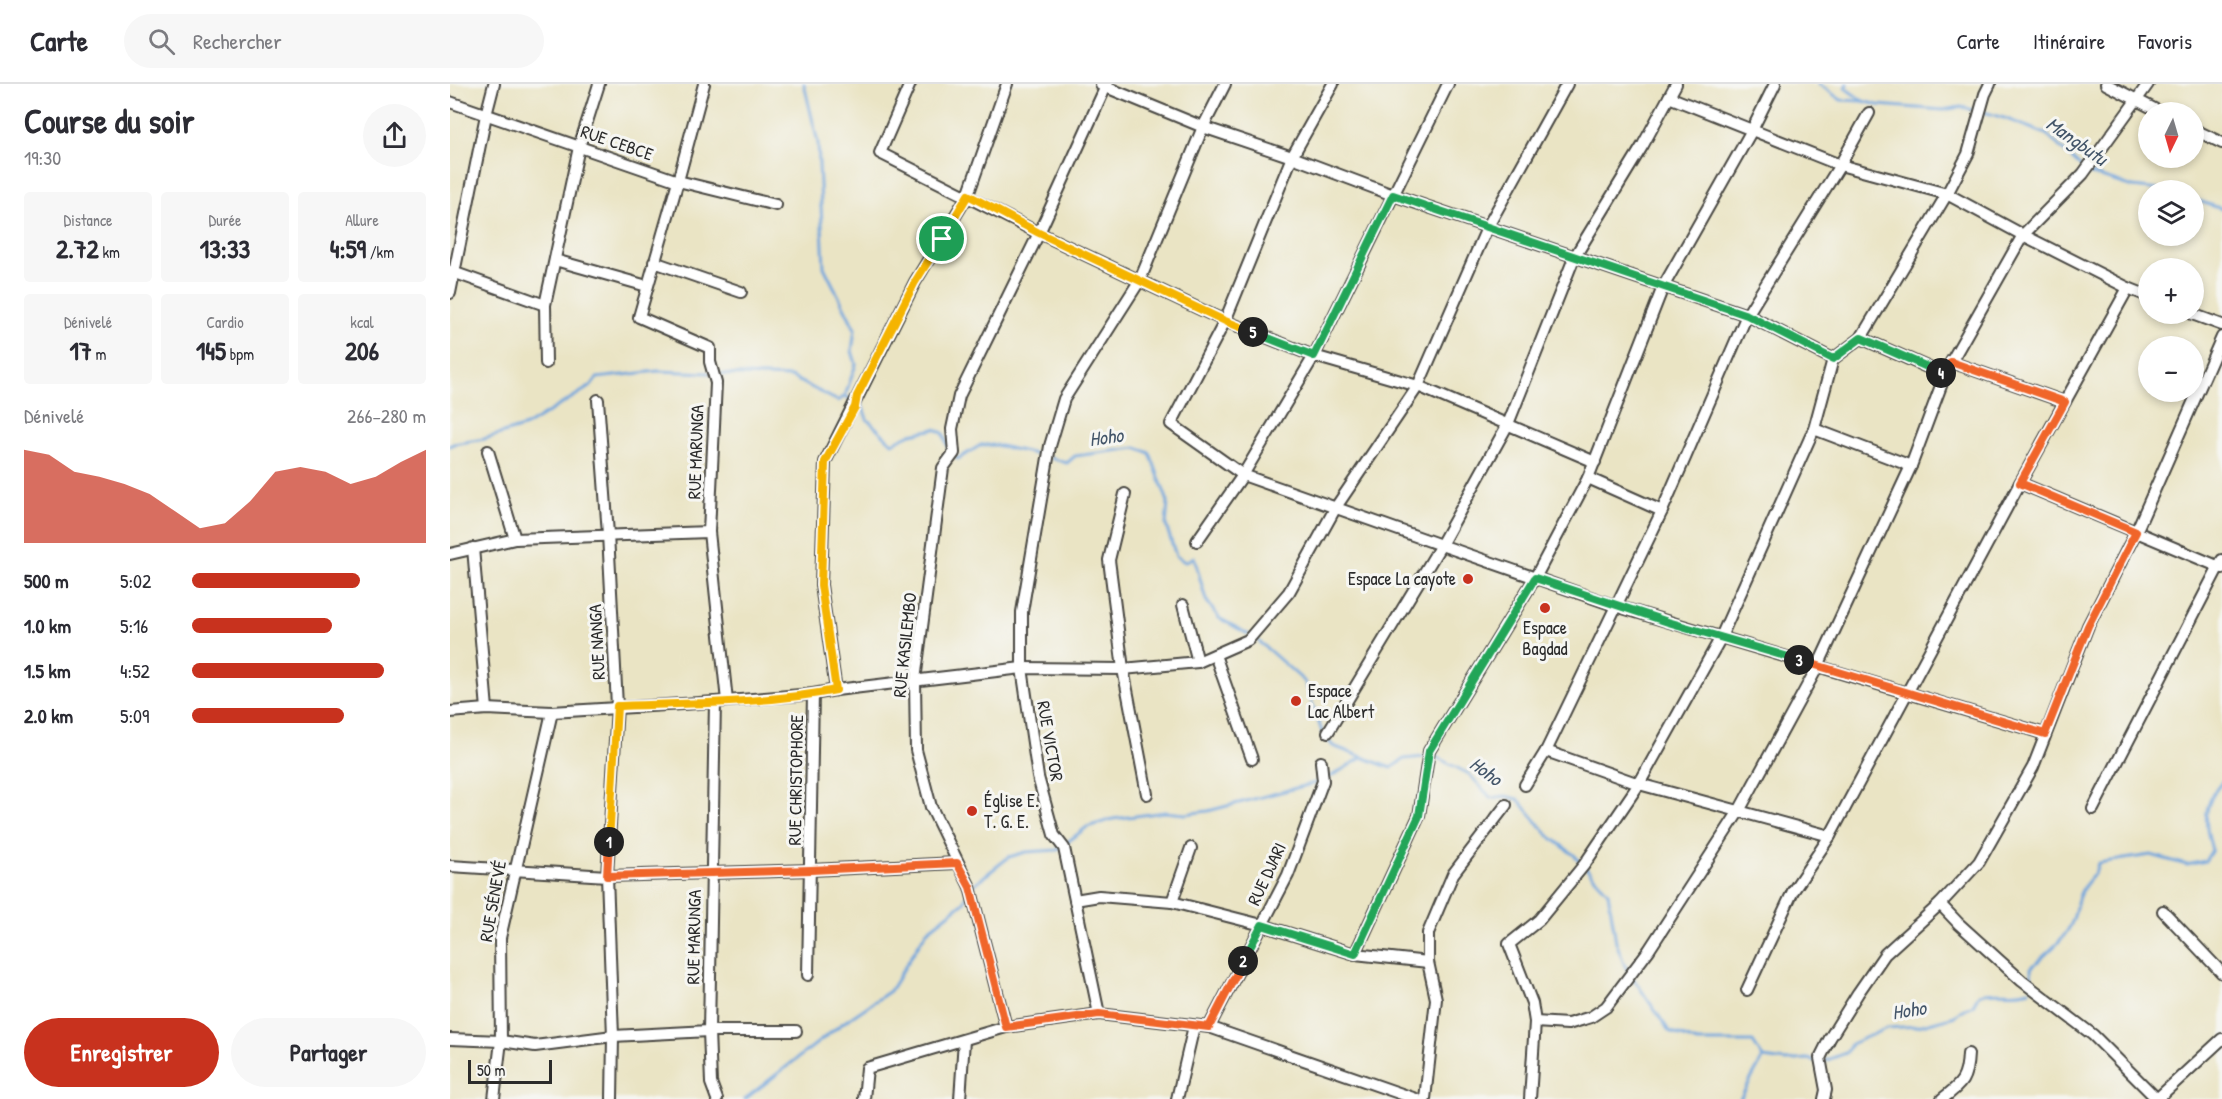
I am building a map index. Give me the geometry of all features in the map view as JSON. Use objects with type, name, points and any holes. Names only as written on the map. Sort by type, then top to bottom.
[{"type":"street","points":[[450,293],[452,271],[494,84]]},
{"type":"street","points":[[546,363],[545,305],[579,147],[599,84]]},
{"type":"street","points":[[555,260],[647,286],[704,84]]},
{"type":"street","points":[[910,84],[880,153],[968,195],[1039,233],[1225,321],[1314,356],[1418,386],[1595,462]]},
{"type":"street","points":[[836,690],[821,585],[825,462],[915,282],[968,195],[1007,84]]},
{"type":"street","name":"RUE VICTOR","points":[[1099,1014],[1064,848],[1054,835],[1038,777],[1022,668],[1022,612],[1050,446],[1064,399],[1140,280],[1203,127],[1225,84]]},
{"type":"street","points":[[1333,84],[1292,157],[1225,321],[1171,424],[1243,475],[1616,606],[1720,639],[2045,734]]},
{"type":"street","points":[[1197,541],[1243,475],[1314,356],[1448,84]]},
{"type":"street","points":[[450,712],[487,709],[552,712],[617,706],[728,701],[813,694],[1022,668],[1123,669],[1198,662],[1248,640],[1289,592],[1336,507],[1418,386],[1487,228],[1568,84]]},
{"type":"street","points":[[1328,732],[1441,545],[1508,424],[1574,258],[1643,145],[1676,84]]},
{"type":"street","points":[[1355,954],[1419,816],[1429,751],[1535,578],[1588,478],[1663,287],[1752,130],[1775,84]]},
{"type":"street","points":[[1530,1099],[1535,1022],[1532,1003],[1509,944],[1539,920],[1582,868],[1639,784],[1720,639],[1814,429],[1833,359],[1861,338],[1947,194],[1968,154],[1984,94],[1990,84]]},
{"type":"street","points":[[2106,84],[2137,101]]},
{"type":"street","points":[[1535,1022],[1568,1024],[1591,1017],[1606,1007],[1631,974],[1739,811],[1818,666],[1911,466],[1951,362],[2023,236],[2083,174],[2148,84]]},
{"type":"street","points":[[1039,233],[1104,85],[1203,127],[1393,195],[1747,315],[1833,359]]},
{"type":"street","points":[[1669,97],[1840,165],[1947,194],[2023,236],[2138,292]]},
{"type":"street","name":"RUE CEBCE","points":[[450,102],[678,181],[776,205]]},
{"type":"street","points":[[1525,784],[1546,751],[1662,511],[1747,315],[1840,165],[1869,113]]},
{"type":"street","points":[[2204,134],[2222,143]]},
{"type":"street","name":"RUE KASILEMBO","points":[[1006,1027],[970,887],[931,807],[916,750],[915,680],[943,468],[954,453],[952,429],[959,396],[1039,233]]},
{"type":"street","points":[[654,262],[741,292]]},
{"type":"street","points":[[452,271],[545,305]]},
{"type":"street","name":"RUE MARUNGA","points":[[647,286],[639,316],[710,348],[710,362],[716,383],[709,532],[728,701]]},
{"type":"street","points":[[1747,990],[1793,891],[1830,836],[2128,288]]},
{"type":"street","points":[[2204,318],[2222,325]]},
{"type":"street","points":[[1824,1099],[1826,1090],[1820,1058],[1853,1002],[1886,954],[1940,904],[1979,862],[2033,767],[2088,626],[2136,532],[2222,337]]},
{"type":"street","points":[[1861,338],[1945,375]]},
{"type":"street","points":[[1951,362],[2065,402]]},
{"type":"street","name":"RUE NANGA","points":[[598,400],[617,706],[607,876],[613,1036],[612,1099]]},
{"type":"street","points":[[1814,429],[1911,466]]},
{"type":"street","points":[[488,451],[515,539]]},
{"type":"street","points":[[1588,478],[1662,511]]},
{"type":"street","points":[[2020,483],[2221,565],[2093,809]]},
{"type":"street","points":[[1125,494],[1109,560],[1123,669],[1147,794]]},
{"type":"street","points":[[450,554],[515,539],[709,532]]},
{"type":"street","points":[[473,548],[487,709]]},
{"type":"street","points":[[1183,605],[1198,662]]},
{"type":"street","points":[[1215,655],[1252,759]]},
{"type":"street","name":"RUE CHRISTOPHORE","points":[[808,975],[813,694]]},
{"type":"street","name":"RUE MARUNGA","points":[[715,702],[709,1031],[711,1083],[717,1099]]},
{"type":"street","name":"RUE SÉNEVÉ","points":[[494,1099],[501,1041],[500,938],[552,712]]},
{"type":"street","points":[[1546,751],[1639,784],[1830,836]]},
{"type":"street","name":"RUE DJARI","points":[[1209,1027],[1288,875],[1323,781],[1321,762]]},
{"type":"street","points":[[1425,1099],[1436,999],[1428,962],[1428,933],[1454,874],[1506,805]]},
{"type":"street","points":[[1172,902],[1191,848]]},
{"type":"street","points":[[450,866],[607,876],[957,863]]},
{"type":"street","points":[[1075,900],[1099,896],[1172,902],[1262,925],[1355,954],[1428,962]]},
{"type":"street","points":[[1940,904],[2022,981],[2093,1035],[2157,1099],[2222,1039]]},
{"type":"street","points":[[2163,910],[2222,973]]},
{"type":"street","points":[[864,1099],[867,1068],[1006,1027],[1099,1014],[1209,1027],[1416,1099]]},
{"type":"street","points":[[1177,1099],[1194,1026]]},
{"type":"street","points":[[450,1040],[501,1041],[535,1046],[613,1036],[709,1031],[796,1031]]},
{"type":"street","points":[[960,1099],[964,1040]]},
{"type":"street","points":[[1942,1099],[1960,1085],[1968,1071],[1968,1054]]},
{"type":"waterway","name":"Hoho","points":[[804,84],[818,143],[824,267],[855,329],[852,351],[856,364],[845,396]]},
{"type":"waterway","points":[[1819,84],[1841,100],[1862,101]]},
{"type":"waterway","name":"Mangbutu","points":[[1847,84],[1845,88],[1863,101],[1878,105],[1943,110],[1961,107],[1978,111]]},
{"type":"waterway","name":"Mangbutu","points":[[1984,112],[2046,134],[2083,169]]},
{"type":"waterway","name":"Mangbutu","points":[[2088,173],[2138,188]]},
{"type":"waterway","name":"Mangbutu","points":[[2204,203],[2222,209]]},
{"type":"waterway","points":[[450,446],[484,439],[526,426],[591,386],[597,378],[658,371],[710,373]]},
{"type":"waterway","points":[[717,374],[791,377],[838,401],[845,396]]},
{"type":"waterway","name":"Hoho","points":[[845,396],[862,405],[867,419],[892,443],[911,434],[935,429],[943,433],[949,450]]},
{"type":"waterway","name":"Hoho","points":[[955,457],[958,459],[981,445],[996,445],[1044,456]]},
{"type":"waterway","name":"Hoho","points":[[1051,458],[1067,463],[1075,456],[1136,448],[1150,453],[1168,502],[1166,525],[1176,556],[1185,562],[1194,557],[1206,600],[1219,618],[1248,634]]},
{"type":"waterway","name":"Hoho","points":[[1254,637],[1305,682],[1323,735],[1333,746],[1391,768],[1404,759],[1424,757]]},
{"type":"waterway","name":"Hoho","points":[[1431,756],[1469,774],[1491,798],[1505,796],[1518,799],[1548,835],[1574,855],[1608,892],[1616,942],[1625,966],[1669,1031],[1697,1042],[1753,1042],[1763,1058]]},
{"type":"waterway","points":[[1325,780],[1363,757]]},
{"type":"waterway","points":[[972,886],[1009,857],[1026,852],[1057,850],[1087,827],[1113,819],[1165,812],[1185,814],[1208,811],[1319,782]]},
{"type":"waterway","name":"Hoho","points":[[2032,986],[2031,968],[2069,929],[2079,896],[2098,863],[2151,855],[2187,865],[2205,861],[2212,850],[2206,815],[2211,799],[2222,782]]},
{"type":"waterway","points":[[745,1099],[843,1023],[890,991],[927,931],[964,902],[967,894]]},
{"type":"waterway","name":"Hoho","points":[[1824,1061],[1846,1053],[1851,1044],[1887,1028],[1918,1026],[1955,1016],[1973,1005],[1979,994],[2029,990]]},
{"type":"waterway","name":"Hoho","points":[[1763,1058],[1818,1061]]},
{"type":"waterway","points":[[1740,1099],[1763,1058]]},
{"type":"place","name":"Espace La cayote","points":[[1468,579]]},
{"type":"place","name":"Espace Bagdad","points":[[1545,608]]},
{"type":"place","name":"Espace Lac Albert","points":[[1296,701]]},
{"type":"place","name":"Église E. T. G. E.","points":[[972,811]]},
{"type":"route","points":[[968,195],[1039,233],[1225,321],[1314,356],[1393,195],[1747,315],[1833,359],[1861,338],[1945,375],[1951,362],[2065,402],[2020,483],[2136,532],[2088,626],[2045,734],[1720,639],[1535,578],[1429,751],[1419,816],[1355,954],[1262,925],[1209,1027],[1099,1014],[1006,1027],[970,887],[957,863],[607,876],[617,706],[715,702],[836,690],[821,585],[825,462],[855,407],[857,396],[915,282],[942,239],[968,195]]}]
